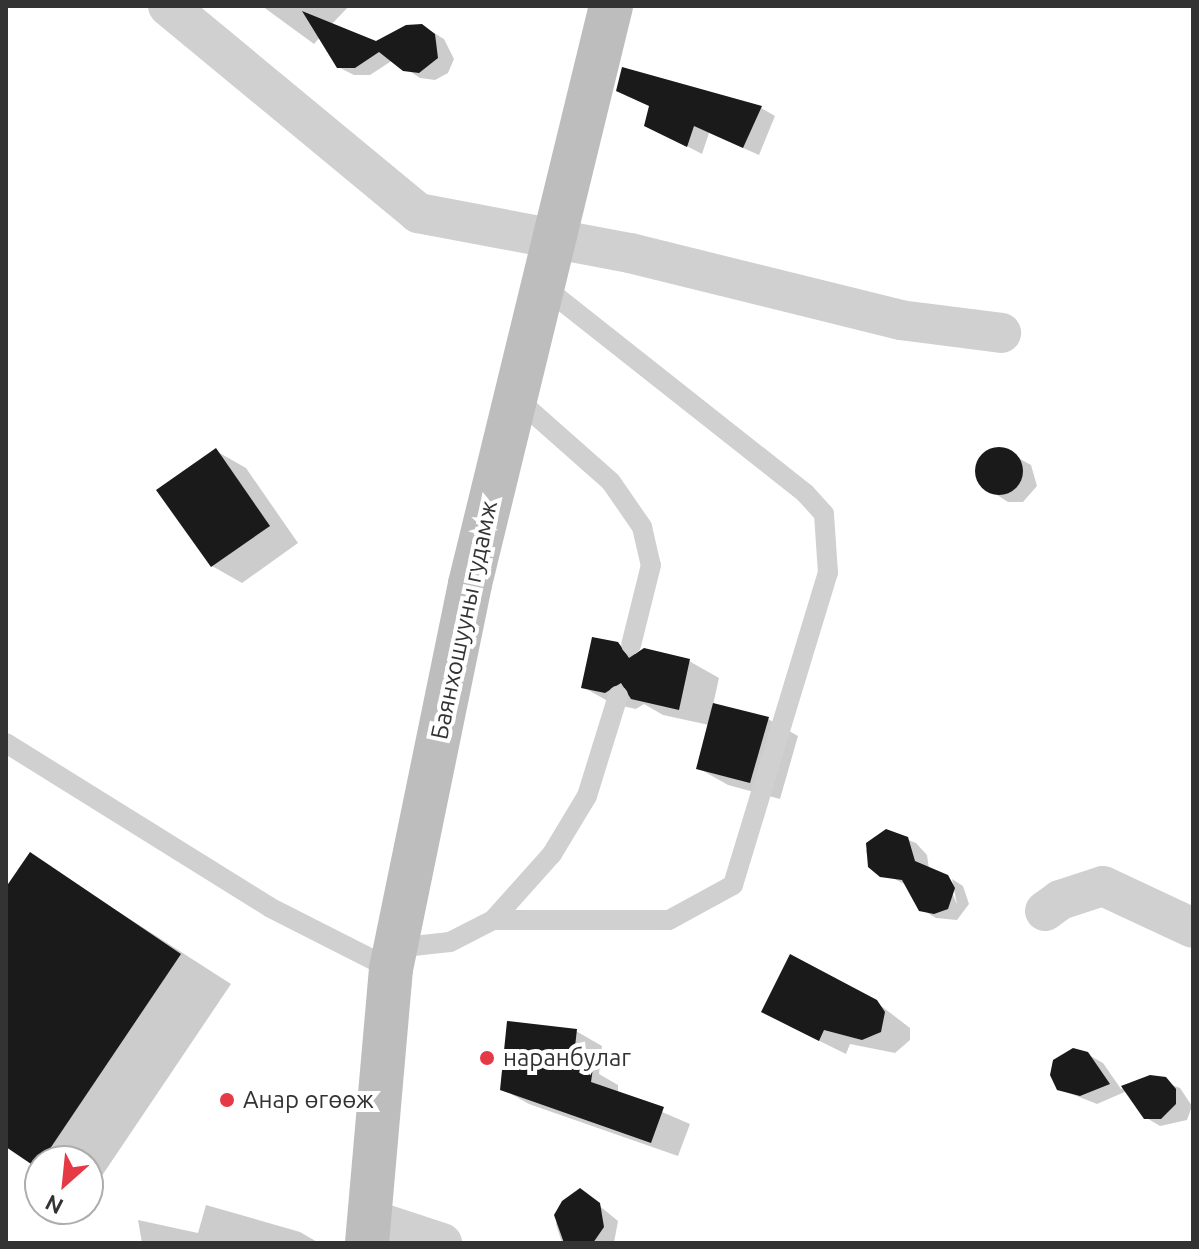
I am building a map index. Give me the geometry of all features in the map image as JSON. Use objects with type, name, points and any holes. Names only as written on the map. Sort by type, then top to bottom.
[{"type":"main road","name":"Баянхошууны гудамж","points":[[368,1231],[393,958],[514,396],[550,240],[611,6]]},
{"type":"street","points":[[168,6],[418,213],[630,253],[900,320],[1001,333]]},
{"type":"street","points":[[1045,911],[1060,900],[1103,886],[1193,928]]},
{"type":"street","points":[[368,1231],[442,1243]]},
{"type":"lane","points":[[493,920],[669,920],[733,885],[828,573],[824,514],[805,493],[540,283]]},
{"type":"lane","points":[[514,396],[611,482],[642,527],[651,565],[631,645]]},
{"type":"lane","points":[[6,743],[269,907],[393,958],[450,942],[493,920],[552,854],[587,796],[618,696]]},
{"type":"building","points":[[302,11],[376,41],[406,25],[422,24],[435,34],[438,58],[419,73],[403,71],[379,52],[355,68],[337,68]]},
{"type":"building","points":[[622,67],[762,106],[743,148],[694,126],[687,147],[644,126],[649,106],[616,91]]},
{"type":"building","points":[[999,447],[1008,448],[1016,454],[1022,462],[1022,480],[1016,488],[1008,494],[999,495],[990,494],[982,488],[976,480],[975,471],[976,462],[982,454],[990,448]]},
{"type":"building","points":[[216,448],[270,526],[211,567],[156,490]]},
{"type":"building","points":[[592,637],[618,642],[629,658],[644,648],[690,659],[679,710],[631,699],[621,683],[605,693],[581,688]]},
{"type":"building","points":[[713,703],[769,717],[750,783],[696,769]]},
{"type":"building","points":[[886,829],[908,837],[915,861],[948,875],[955,888],[948,909],[934,914],[919,911],[902,880],[880,877],[868,867],[866,843]]},
{"type":"building","points":[[30,852],[181,954],[52,1145],[24,1145],[24,1159],[6,1147],[6,887]]},
{"type":"building","points":[[790,954],[877,1000],[885,1012],[881,1032],[862,1040],[824,1030],[819,1041],[761,1012]]},
{"type":"building","points":[[507,1021],[577,1029],[573,1065],[593,1068],[591,1082],[664,1107],[651,1143],[500,1090]]},
{"type":"building","points":[[1073,1048],[1088,1052],[1110,1084],[1080,1096],[1057,1090],[1050,1075],[1053,1060]]},
{"type":"building","points":[[1150,1075],[1166,1077],[1176,1089],[1176,1104],[1161,1119],[1144,1119],[1121,1086]]},
{"type":"building","points":[[580,1188],[600,1203],[604,1227],[593,1243],[564,1243],[554,1215],[562,1201]]},
{"type":"place","name":"наранбулаг","points":[[487,1058]]},
{"type":"place","name":"Анар өгөөж","points":[[227,1100]]}]
